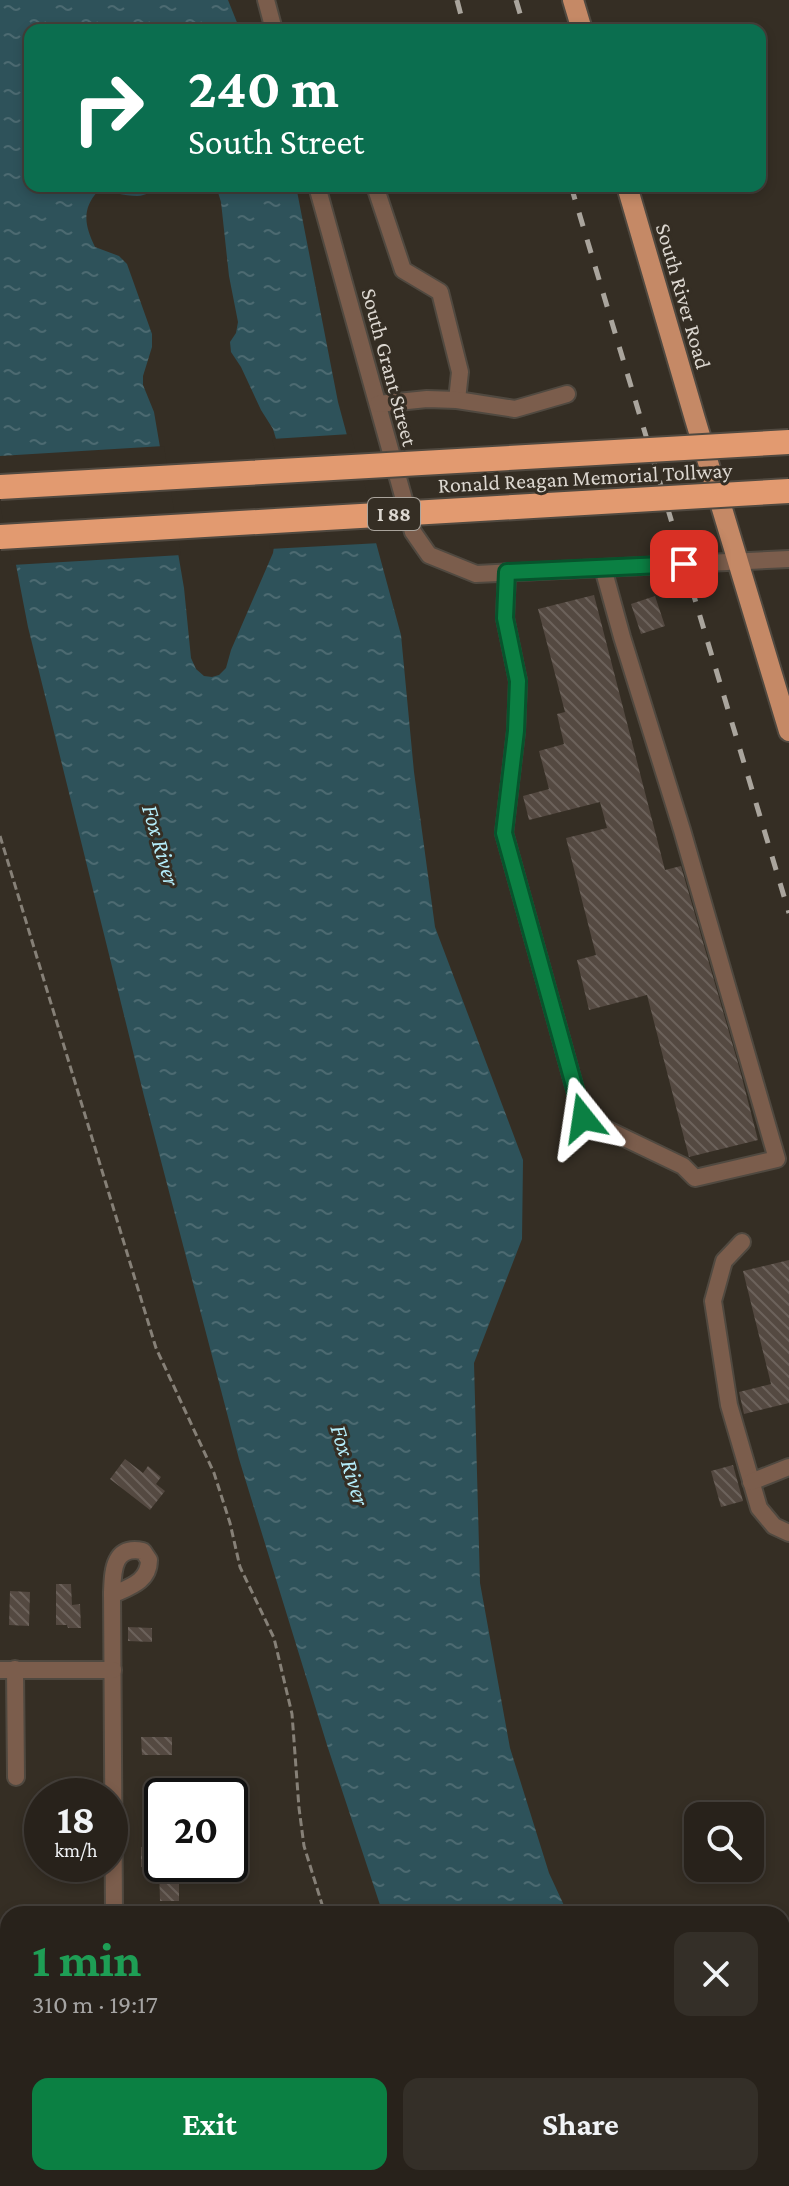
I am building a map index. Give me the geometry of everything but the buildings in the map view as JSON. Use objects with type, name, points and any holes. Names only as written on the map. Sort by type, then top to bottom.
[{"type":"highway","name":"Ronald Reagan Memorial Tollway","points":[[0,487],[789,442]]},
{"type":"highway","name":"Ronald Reagan Memorial Tollway","points":[[0,537],[789,491]]},
{"type":"main road","points":[[573,0],[580,24]]},
{"type":"main road","name":"South River Road","points":[[629,192],[789,731]]},
{"type":"street","points":[[266,0],[272,24]]},
{"type":"street","name":"South Grant Street","points":[[319,192],[413,532],[429,555],[476,574],[507,572]]},
{"type":"street","points":[[377,192],[403,270],[440,292],[460,372],[457,400]]},
{"type":"street","points":[[378,404],[427,399],[457,400],[515,409],[567,394]]},
{"type":"street","points":[[603,568],[777,1159],[695,1178],[683,1166],[583,1118],[504,833],[516,731],[518,681],[505,618],[507,572],[789,559]]},
{"type":"street","points":[[742,1242],[724,1261],[713,1301],[729,1405],[759,1508],[774,1526],[789,1533]]},
{"type":"street","points":[[751,1482],[789,1467]]},
{"type":"street","points":[[112,1595],[114,1906]]},
{"type":"street","points":[[16,1777],[7,1670],[113,1670]]},
{"type":"street","points":[[0,2033],[0,2043]]},
{"type":"path","points":[[0,836],[156,1348],[214,1473],[240,1567],[274,1638],[292,1714],[304,1846],[323,1906]]},
{"type":"water","name":"Fox River","points":[[0,0],[228,0],[238,24],[24,24],[24,192],[97,192],[89,205],[86,218],[95,247],[119,256],[127,264],[152,334],[143,385],[154,412],[184,588],[191,658],[196,669],[204,676],[212,677],[226,668],[273,553],[279,449],[273,429],[231,352],[230,342],[238,322],[218,192],[297,192],[338,402],[401,635],[414,772],[435,927],[523,1160],[522,1239],[474,1363],[480,1583],[510,1748],[549,1873],[564,1906],[380,1906],[239,1459],[144,1096],[28,627],[0,482]]},
{"type":"water","points":[[106,192],[151,192],[137,196]]},
{"type":"pier","points":[[351,434],[380,543],[269,549],[275,505],[275,450],[272,439]]},
{"type":"pier","points":[[164,446],[181,555],[12,565],[0,504],[0,456]]},
{"type":"railway","points":[[457,0],[462,19]]},
{"type":"railway","points":[[516,0],[523,24]]},
{"type":"railway","points":[[573,192],[789,913]]},
{"type":"route","points":[[583,1118],[504,833],[516,731],[518,681],[505,618],[507,572],[684,564]]}]
